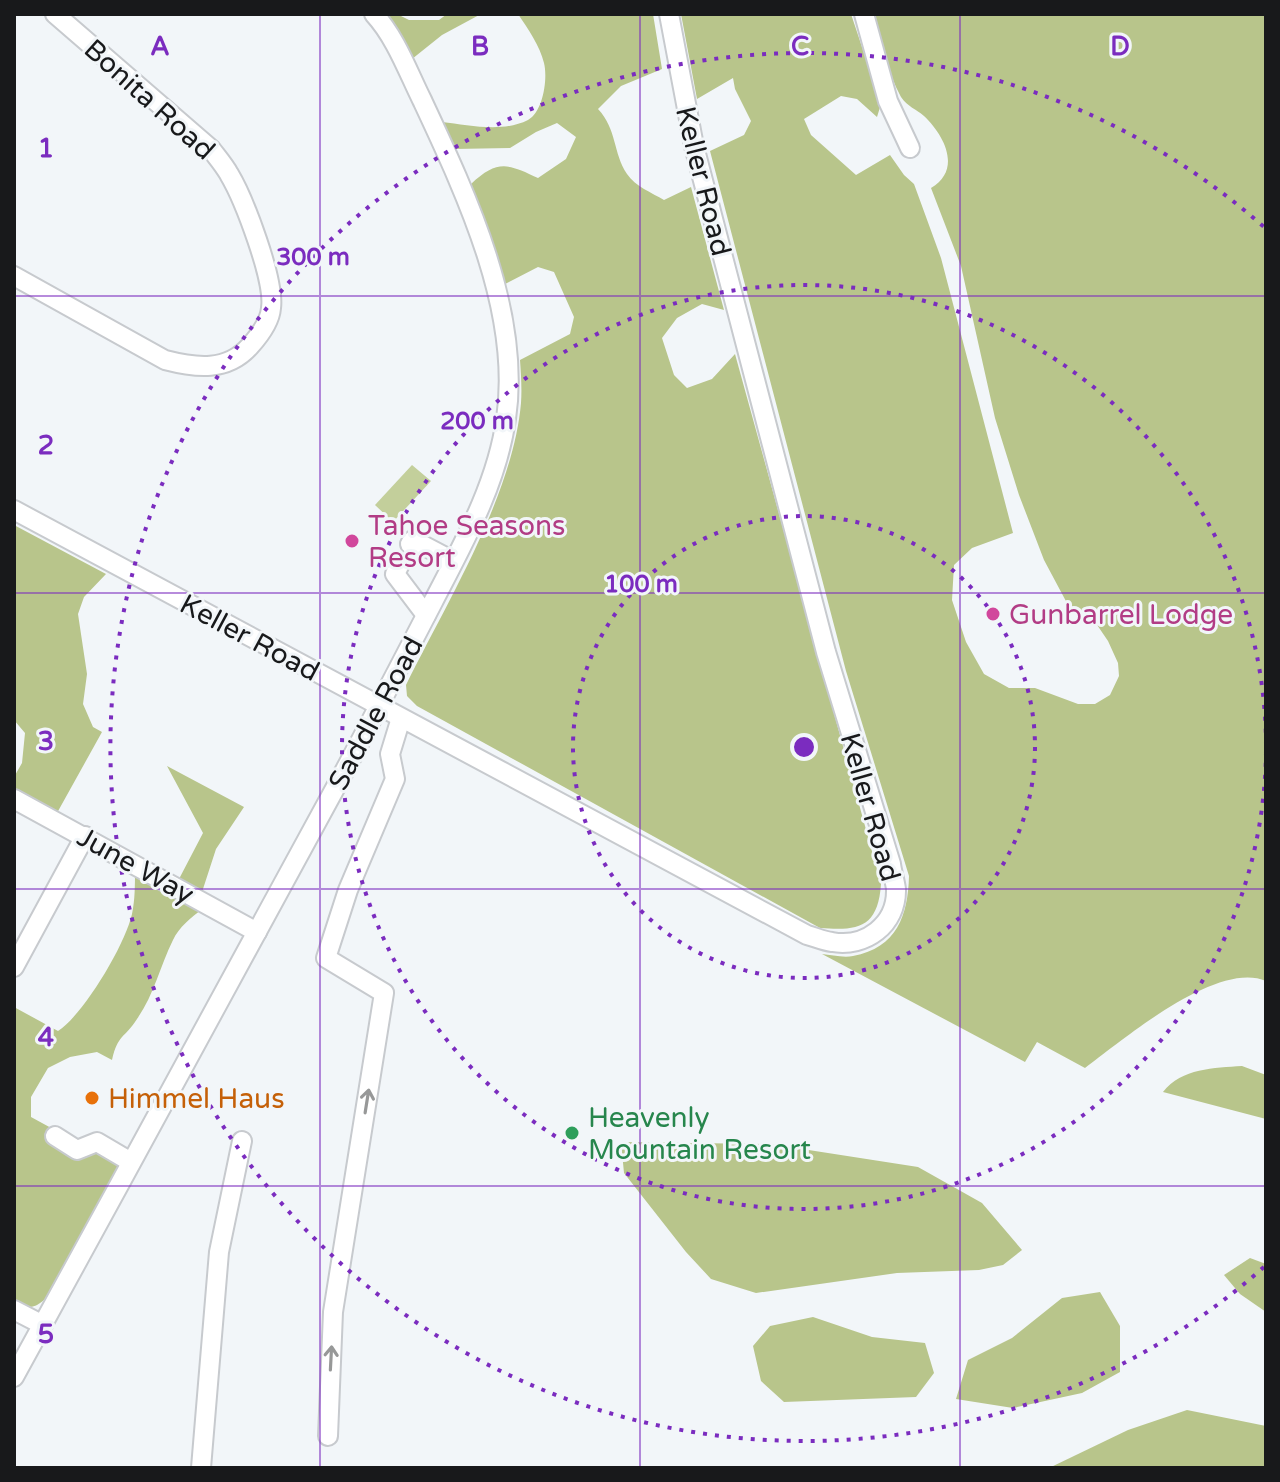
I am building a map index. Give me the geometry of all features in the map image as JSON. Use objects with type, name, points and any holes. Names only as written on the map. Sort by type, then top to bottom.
[{"type":"street","name":"Bonita Road","points":[[14,276],[165,360],[190,366],[215,367],[242,355],[261,334],[272,309],[269,282],[246,210],[229,174],[211,149],[55,14]]},
{"type":"street","name":"Saddle Road","points":[[14,1377],[379,706],[453,561],[494,470],[506,421],[510,378],[504,330],[491,271],[452,165],[392,39],[374,14]]},
{"type":"street","name":"Keller Road","points":[[14,510],[807,935],[833,943],[861,942],[877,932],[891,916],[896,890],[891,864],[826,652],[694,146],[669,14]]},
{"type":"street","points":[[864,14],[888,101],[910,148]]},
{"type":"street","points":[[410,544],[413,540],[453,561]]},
{"type":"street","points":[[400,564],[395,574],[426,615]]},
{"type":"street","points":[[328,1436],[333,1312],[384,993],[326,958],[348,890],[395,779],[390,754],[401,718]]},
{"type":"street","name":"June Way","points":[[14,799],[257,932]]},
{"type":"street","points":[[14,967],[85,836]]},
{"type":"street","points":[[55,1136],[77,1150],[97,1142],[131,1162]]},
{"type":"street","points":[[201,1468],[219,1252],[242,1141]]},
{"type":"street","points":[[14,1310],[43,1325]]},
{"type":"green space","points":[[385,14],[397,14],[409,20],[439,20],[447,14],[481,14],[442,35],[412,59]]},
{"type":"green space","points":[[518,14],[653,14],[662,69],[621,86],[598,109],[609,125],[623,166],[634,182],[664,200],[691,187],[724,310],[702,304],[677,318],[662,338],[674,375],[687,388],[712,379],[735,354],[881,884],[876,910],[864,924],[845,929],[820,928],[417,706],[407,696],[406,685],[476,547],[505,474],[521,403],[520,360],[570,334],[574,317],[554,272],[538,267],[505,284],[471,184],[488,171],[503,166],[538,178],[566,159],[576,137],[557,123],[510,148],[454,149],[442,122],[507,126],[533,116],[541,103],[545,86],[544,63],[537,44]]},
{"type":"green space","points":[[681,14],[851,14],[881,104],[877,117],[857,99],[841,96],[804,119],[811,135],[856,175],[890,155],[914,184],[941,258],[1013,533],[972,548],[954,565],[952,600],[966,642],[984,674],[1009,688],[1035,688],[1078,704],[1095,704],[1110,695],[1119,676],[1118,663],[1091,616],[1068,605],[1044,560],[1019,495],[995,418],[961,266],[931,188],[946,172],[947,153],[932,124],[901,97],[888,67],[875,14],[1266,14],[1266,981],[1246,978],[1223,982],[1197,992],[1146,1022],[1085,1068],[1037,1042],[1025,1062],[822,954],[853,956],[880,946],[897,928],[902,916],[909,876],[846,671],[710,151],[744,135],[751,121],[735,89],[733,78],[697,99]]},
{"type":"green space","points":[[412,465],[431,481],[393,522],[375,505]]},
{"type":"green space","points":[[14,525],[106,574],[84,597],[78,614],[87,674],[83,704],[93,727],[102,732],[57,813],[14,790],[14,777],[22,763],[25,733],[14,720]]},
{"type":"green space","points":[[167,766],[244,807],[216,849],[202,892],[179,879],[203,833]]},
{"type":"green space","points":[[135,870],[202,909],[176,935],[143,1010],[119,1041],[112,1060],[97,1052],[70,1057],[48,1068],[31,1097],[31,1117],[119,1165],[45,1299],[37,1305],[27,1306],[14,1301],[14,1007],[58,1031],[80,1010],[102,978],[128,927],[134,903]]},
{"type":"green space","points":[[1242,1066],[1266,1075],[1266,1119],[1163,1092],[1179,1078],[1189,1074]]},
{"type":"green space","points":[[621,1142],[770,1144],[918,1167],[982,1203],[1022,1250],[1003,1265],[979,1270],[897,1273],[756,1293],[711,1279],[686,1252],[624,1173]]},
{"type":"green space","points":[[1250,1258],[1266,1264],[1266,1312],[1240,1294],[1224,1275]]},
{"type":"green space","points":[[1100,1292],[1120,1326],[1120,1372],[1082,1393],[1013,1408],[956,1399],[968,1360],[1012,1338],[1062,1298]]},
{"type":"green space","points":[[813,1317],[872,1337],[925,1343],[934,1373],[916,1397],[784,1402],[761,1381],[753,1346],[770,1326]]},
{"type":"green space","points":[[1187,1410],[1266,1426],[1266,1468],[1049,1468],[1128,1430]]},
{"type":"place","name":"Tahoe Seasons Resort","points":[[352,541]]},
{"type":"place","name":"Gunbarrel Lodge","points":[[993,614]]},
{"type":"place","name":"Himmel Haus","points":[[92,1098]]},
{"type":"place","name":"Heavenly Mountain Resort","points":[[572,1133]]}]
